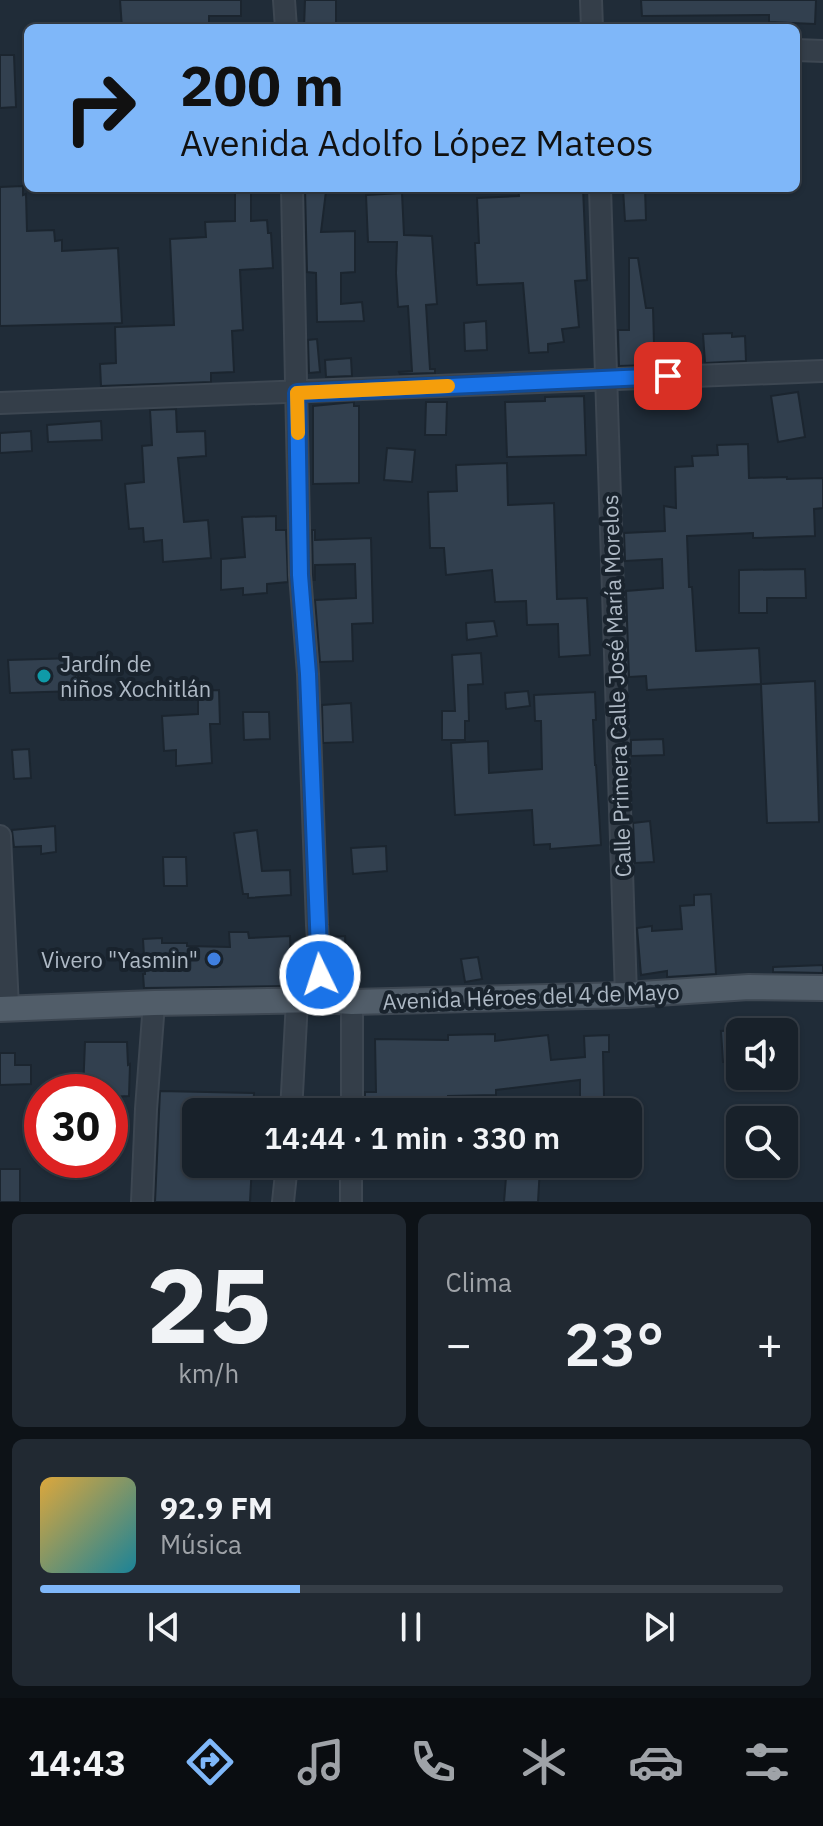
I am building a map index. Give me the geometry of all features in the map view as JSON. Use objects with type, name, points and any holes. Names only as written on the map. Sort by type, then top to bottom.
[{"type":"main road","name":"Avenida Héroes del 4 de Mayo","points":[[4,1008],[626,995],[749,987],[823,988]]},
{"type":"street","points":[[284,0],[286,24]]},
{"type":"street","points":[[591,0],[592,24]]},
{"type":"street","points":[[800,50],[823,51]]},
{"type":"street","points":[[292,192],[300,575],[308,674],[322,1000]]},
{"type":"street","name":"Calle Primera Calle José María Morelos","points":[[600,192],[626,995]]},
{"type":"street","points":[[0,403],[823,371]]},
{"type":"street","points":[[0,836],[4,1008]]},
{"type":"street","points":[[292,1098],[297,1001]]},
{"type":"street","points":[[352,1002],[352,1098]]},
{"type":"street","points":[[142,1202],[154,1003]]},
{"type":"street","points":[[283,1202],[286,1178]]},
{"type":"street","points":[[351,1178],[351,1202]]},
{"type":"building","points":[[120,0],[241,0],[241,16],[209,16],[209,24],[122,24]]},
{"type":"building","points":[[305,0],[336,0],[336,24],[304,24]]},
{"type":"building","points":[[641,0],[816,0],[815,24],[769,22],[769,15],[642,16]]},
{"type":"building","points":[[0,55],[14,55],[16,107],[0,108]]},
{"type":"building","points":[[23,186],[27,231],[54,230],[55,241],[62,240],[62,251],[118,248],[122,323],[0,326],[0,187]]},
{"type":"building","points":[[235,192],[251,192],[251,221],[267,220],[273,268],[240,270],[243,330],[232,331],[234,372],[211,373],[211,382],[101,386],[100,364],[116,363],[115,327],[174,325],[170,239],[206,237],[205,222],[235,221]]},
{"type":"building","points":[[305,192],[326,192],[321,232],[355,231],[355,272],[341,273],[341,304],[362,302],[364,321],[317,322],[316,273],[307,272]]},
{"type":"building","points":[[518,192],[583,192],[587,280],[575,281],[579,327],[562,329],[564,342],[548,344],[548,352],[529,353],[523,283],[477,285],[477,198],[519,196]]},
{"type":"building","points":[[623,192],[645,192],[646,220],[625,221]]},
{"type":"building","points":[[402,193],[404,235],[432,236],[437,304],[426,305],[430,369],[435,369],[435,373],[400,374],[412,371],[408,306],[398,307],[397,242],[368,242],[366,195]]},
{"type":"building","points":[[629,258],[638,258],[646,308],[653,308],[654,344],[648,344],[650,365],[619,366],[618,330],[629,330]]},
{"type":"building","points":[[486,321],[487,350],[465,351],[464,323]]},
{"type":"building","points":[[732,333],[732,337],[745,336],[746,361],[705,363],[703,334]]},
{"type":"building","points":[[317,339],[320,372],[309,373],[308,340]]},
{"type":"building","points":[[351,358],[352,376],[326,377],[325,360]]},
{"type":"building","points":[[798,392],[805,437],[778,442],[771,396]]},
{"type":"building","points":[[584,396],[586,455],[507,457],[505,402]]},
{"type":"building","points":[[354,402],[354,406],[359,406],[359,483],[313,484],[313,406]]},
{"type":"building","points":[[426,402],[447,402],[446,435],[425,435]]},
{"type":"building","points":[[176,409],[177,432],[205,431],[206,456],[178,458],[184,522],[208,520],[211,558],[163,562],[162,540],[144,542],[143,528],[129,529],[125,484],[144,482],[142,446],[152,445],[150,410]]},
{"type":"building","points":[[101,421],[102,440],[48,442],[47,425]]},
{"type":"building","points":[[31,431],[32,451],[0,453],[0,433]]},
{"type":"building","points":[[748,444],[749,478],[823,478],[823,508],[814,509],[815,536],[753,538],[753,533],[687,536],[696,651],[759,648],[761,684],[647,690],[646,676],[629,677],[626,591],[663,588],[662,559],[625,561],[624,533],[665,531],[664,506],[676,508],[675,467],[693,466],[692,456],[718,455],[717,445]]},
{"type":"building","points":[[387,448],[415,450],[412,482],[384,480]]},
{"type":"building","points":[[507,463],[508,505],[554,503],[557,599],[587,598],[590,655],[559,657],[558,624],[527,625],[526,601],[495,602],[492,570],[446,575],[444,548],[430,548],[428,492],[457,491],[456,465]]},
{"type":"building","points":[[276,516],[276,530],[286,530],[288,582],[267,584],[267,593],[243,595],[243,588],[221,590],[221,559],[245,557],[242,517]]},
{"type":"building","points":[[312,530],[315,530],[315,540],[371,538],[373,623],[352,624],[353,661],[320,662],[315,600],[356,598],[355,564],[315,565],[313,580]]},
{"type":"building","points":[[805,569],[806,598],[767,598],[767,613],[739,613],[739,570]]},
{"type":"building","points":[[494,621],[497,636],[467,640],[466,623]]},
{"type":"building","points":[[481,653],[483,684],[468,685],[469,721],[465,721],[465,740],[442,740],[442,711],[455,711],[452,655]]},
{"type":"building","name":"Jardín de niños Xochitlán","points":[[77,658],[79,691],[10,693],[8,660]]},
{"type":"building","points":[[815,681],[819,822],[767,823],[761,684]]},
{"type":"building","points":[[219,690],[220,724],[210,724],[212,763],[176,766],[176,750],[164,751],[162,716],[198,714],[198,691]]},
{"type":"building","points":[[528,691],[530,706],[506,709],[505,693]]},
{"type":"building","points":[[595,692],[596,720],[593,720],[601,845],[550,849],[550,844],[534,845],[532,810],[455,815],[451,743],[488,741],[489,773],[542,769],[541,721],[535,721],[534,695]]},
{"type":"building","points":[[351,703],[353,742],[323,743],[322,705]]},
{"type":"building","points":[[243,712],[269,712],[270,739],[244,740]]},
{"type":"building","points":[[663,739],[664,755],[631,756],[631,740]]},
{"type":"building","points":[[29,749],[31,778],[14,779],[12,750]]},
{"type":"building","points":[[650,821],[654,862],[635,863],[633,823]]},
{"type":"building","points":[[55,826],[56,852],[41,854],[41,846],[14,847],[12,830]]},
{"type":"building","points":[[257,830],[262,871],[290,870],[291,895],[248,898],[248,894],[243,894],[234,833]]},
{"type":"building","points":[[386,846],[387,871],[353,874],[351,848]]},
{"type":"building","points":[[163,857],[186,857],[187,886],[164,886]]},
{"type":"building","points":[[711,894],[716,974],[667,977],[667,971],[641,975],[637,928],[652,926],[652,931],[682,929],[680,906],[694,905],[694,895]]},
{"type":"building","points":[[229,932],[248,932],[249,938],[290,936],[292,986],[144,988],[143,939],[162,938],[162,943],[187,943],[187,946],[230,947]]},
{"type":"building","points":[[345,936],[347,978],[334,979],[331,937]]},
{"type":"building","points":[[478,957],[482,979],[465,982],[461,959]]},
{"type":"building","points":[[823,965],[823,973],[773,972],[773,967]]},
{"type":"building","points":[[721,1031],[726,1031],[726,1062],[723,1062]]},
{"type":"building","points":[[495,1034],[495,1041],[548,1035],[551,1060],[585,1057],[584,1036],[609,1035],[609,1052],[603,1052],[604,1097],[580,1098],[580,1080],[496,1090],[496,1095],[365,1098],[365,1092],[376,1092],[375,1039],[448,1040],[448,1035]]},
{"type":"building","points":[[85,1042],[127,1042],[129,1096],[128,1074],[84,1074]]},
{"type":"building","points":[[0,1053],[15,1053],[15,1065],[31,1065],[31,1074],[24,1074],[24,1084],[0,1085]]},
{"type":"building","points":[[160,1091],[254,1093],[254,1098],[182,1098],[182,1178],[251,1178],[250,1202],[155,1202]]},
{"type":"building","points":[[0,1169],[20,1169],[20,1202],[0,1202]]},
{"type":"building","points":[[506,1178],[539,1178],[538,1202],[504,1202]]},
{"type":"slow traffic","points":[[298,433],[297,393],[448,386]]},
{"type":"place","name":"Jardín de niños Xochitlán","points":[[44,676]]},
{"type":"place","name":"Vivero \"Yasmin\"","points":[[214,959]]},
{"type":"route","points":[[320,975],[308,674],[300,575],[297,393],[668,376]]}]
